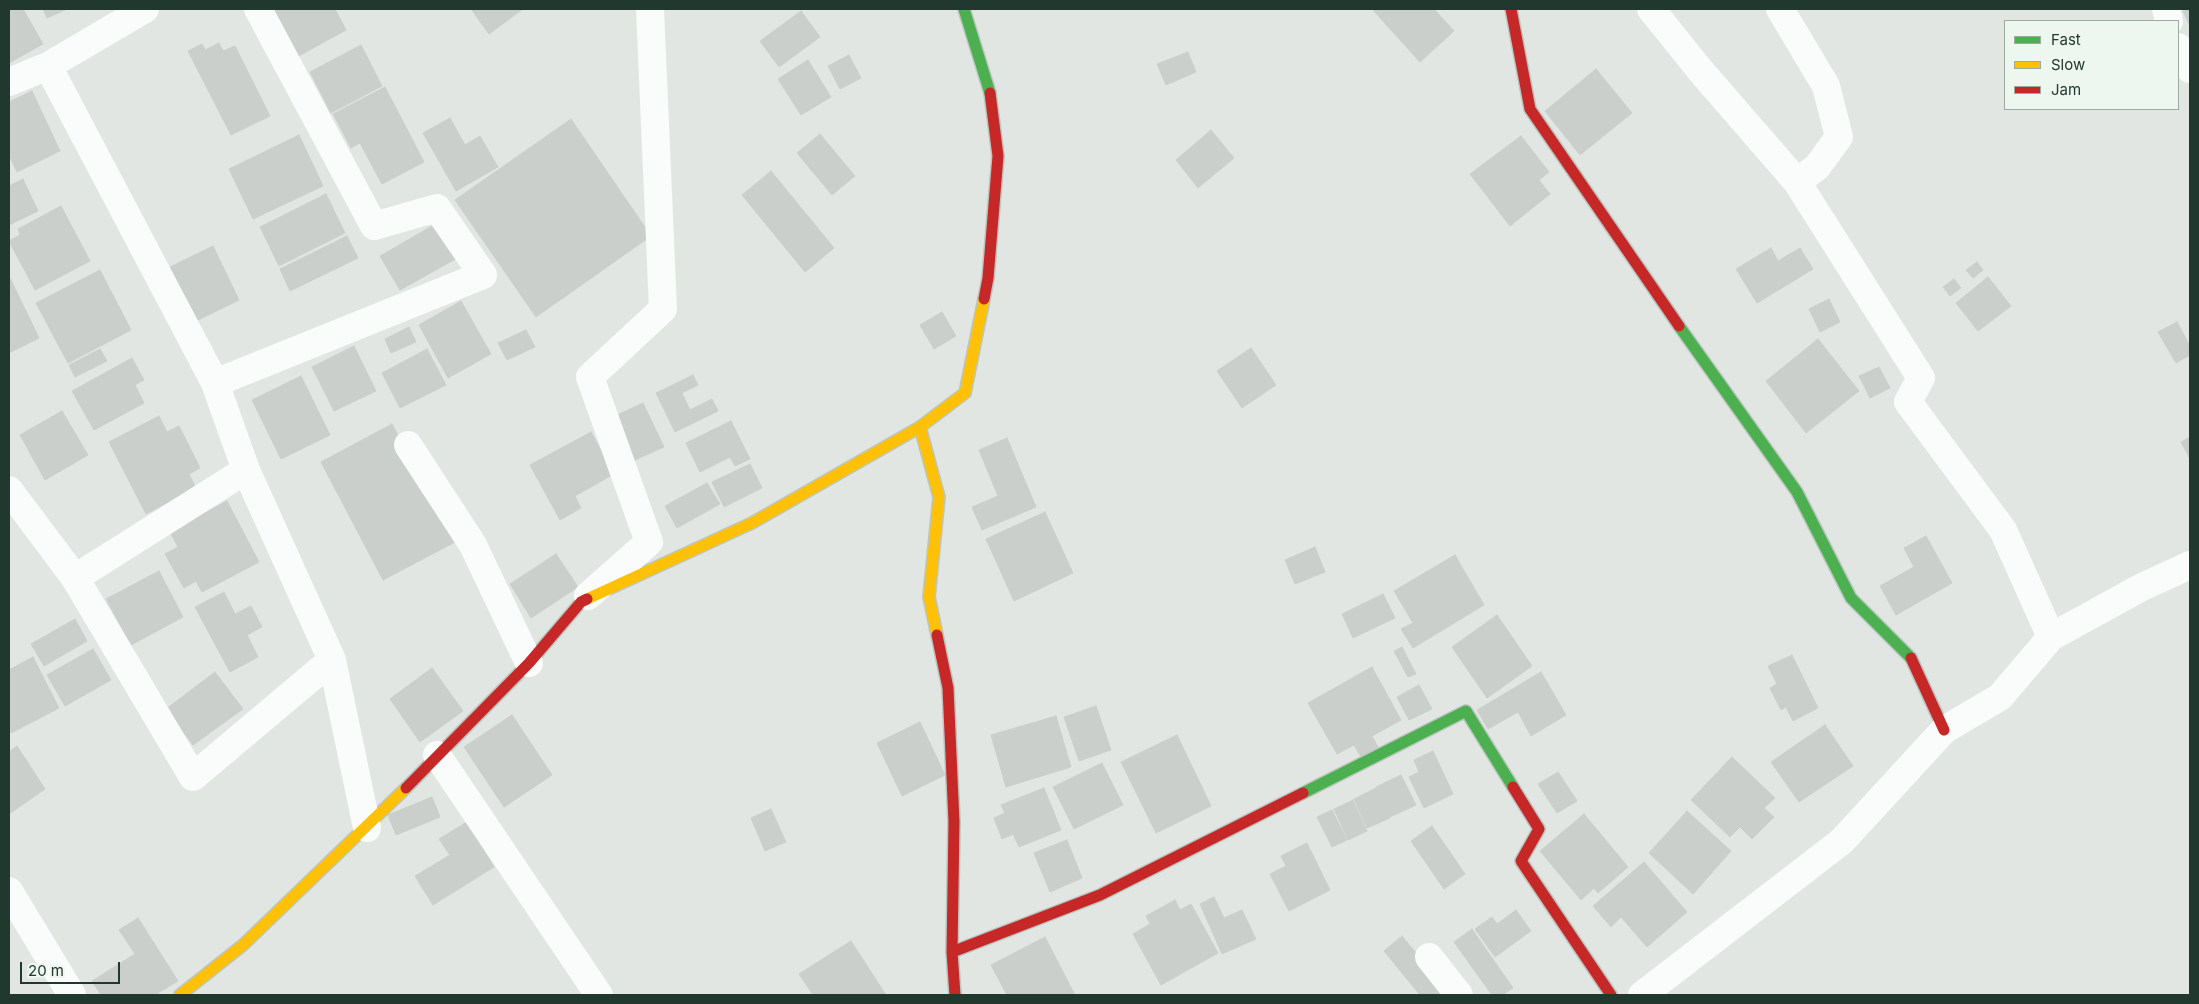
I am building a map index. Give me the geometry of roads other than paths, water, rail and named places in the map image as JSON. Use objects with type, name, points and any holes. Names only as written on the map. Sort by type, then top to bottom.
[{"type":"street","points":[[9,82],[48,66],[145,9]]},
{"type":"street","points":[[215,383],[483,276],[437,208],[374,226],[258,9]]},
{"type":"street","points":[[180,995],[243,945],[367,828],[529,663],[581,602],[648,542],[590,377],[662,309],[650,9]]},
{"type":"street","points":[[581,602],[752,523],[920,427],[965,393],[988,278],[998,156],[993,102],[964,9]]},
{"type":"street","points":[[1511,9],[1530,109],[1735,407],[1797,492],[1851,598],[1914,661],[1944,730]]},
{"type":"street","points":[[1651,9],[1700,70],[1797,182],[1921,378],[1908,402],[2003,530],[2051,637]]},
{"type":"street","points":[[1780,9],[1826,86],[1839,137],[1817,166],[1797,182]]},
{"type":"street","points":[[2179,49],[2190,68]]},
{"type":"street","points":[[48,66],[215,383],[246,470],[332,660],[367,828]]},
{"type":"street","points":[[920,427],[940,497],[929,597],[948,688],[954,822],[952,952],[955,995]]},
{"type":"street","points":[[408,446],[473,545],[529,663]]},
{"type":"street","points":[[75,578],[246,470]]},
{"type":"street","points":[[9,490],[75,578],[193,777],[332,660]]},
{"type":"street","points":[[1642,995],[1842,841],[1944,730],[2000,696],[2051,637],[2142,587],[2190,565]]},
{"type":"street","points":[[952,952],[1100,895],[1466,710],[1539,830],[1520,861],[1611,995]]},
{"type":"street","points":[[437,755],[599,995]]},
{"type":"street","points":[[9,891],[72,995]]},
{"type":"street","points":[[1429,957],[1459,995]]}]
